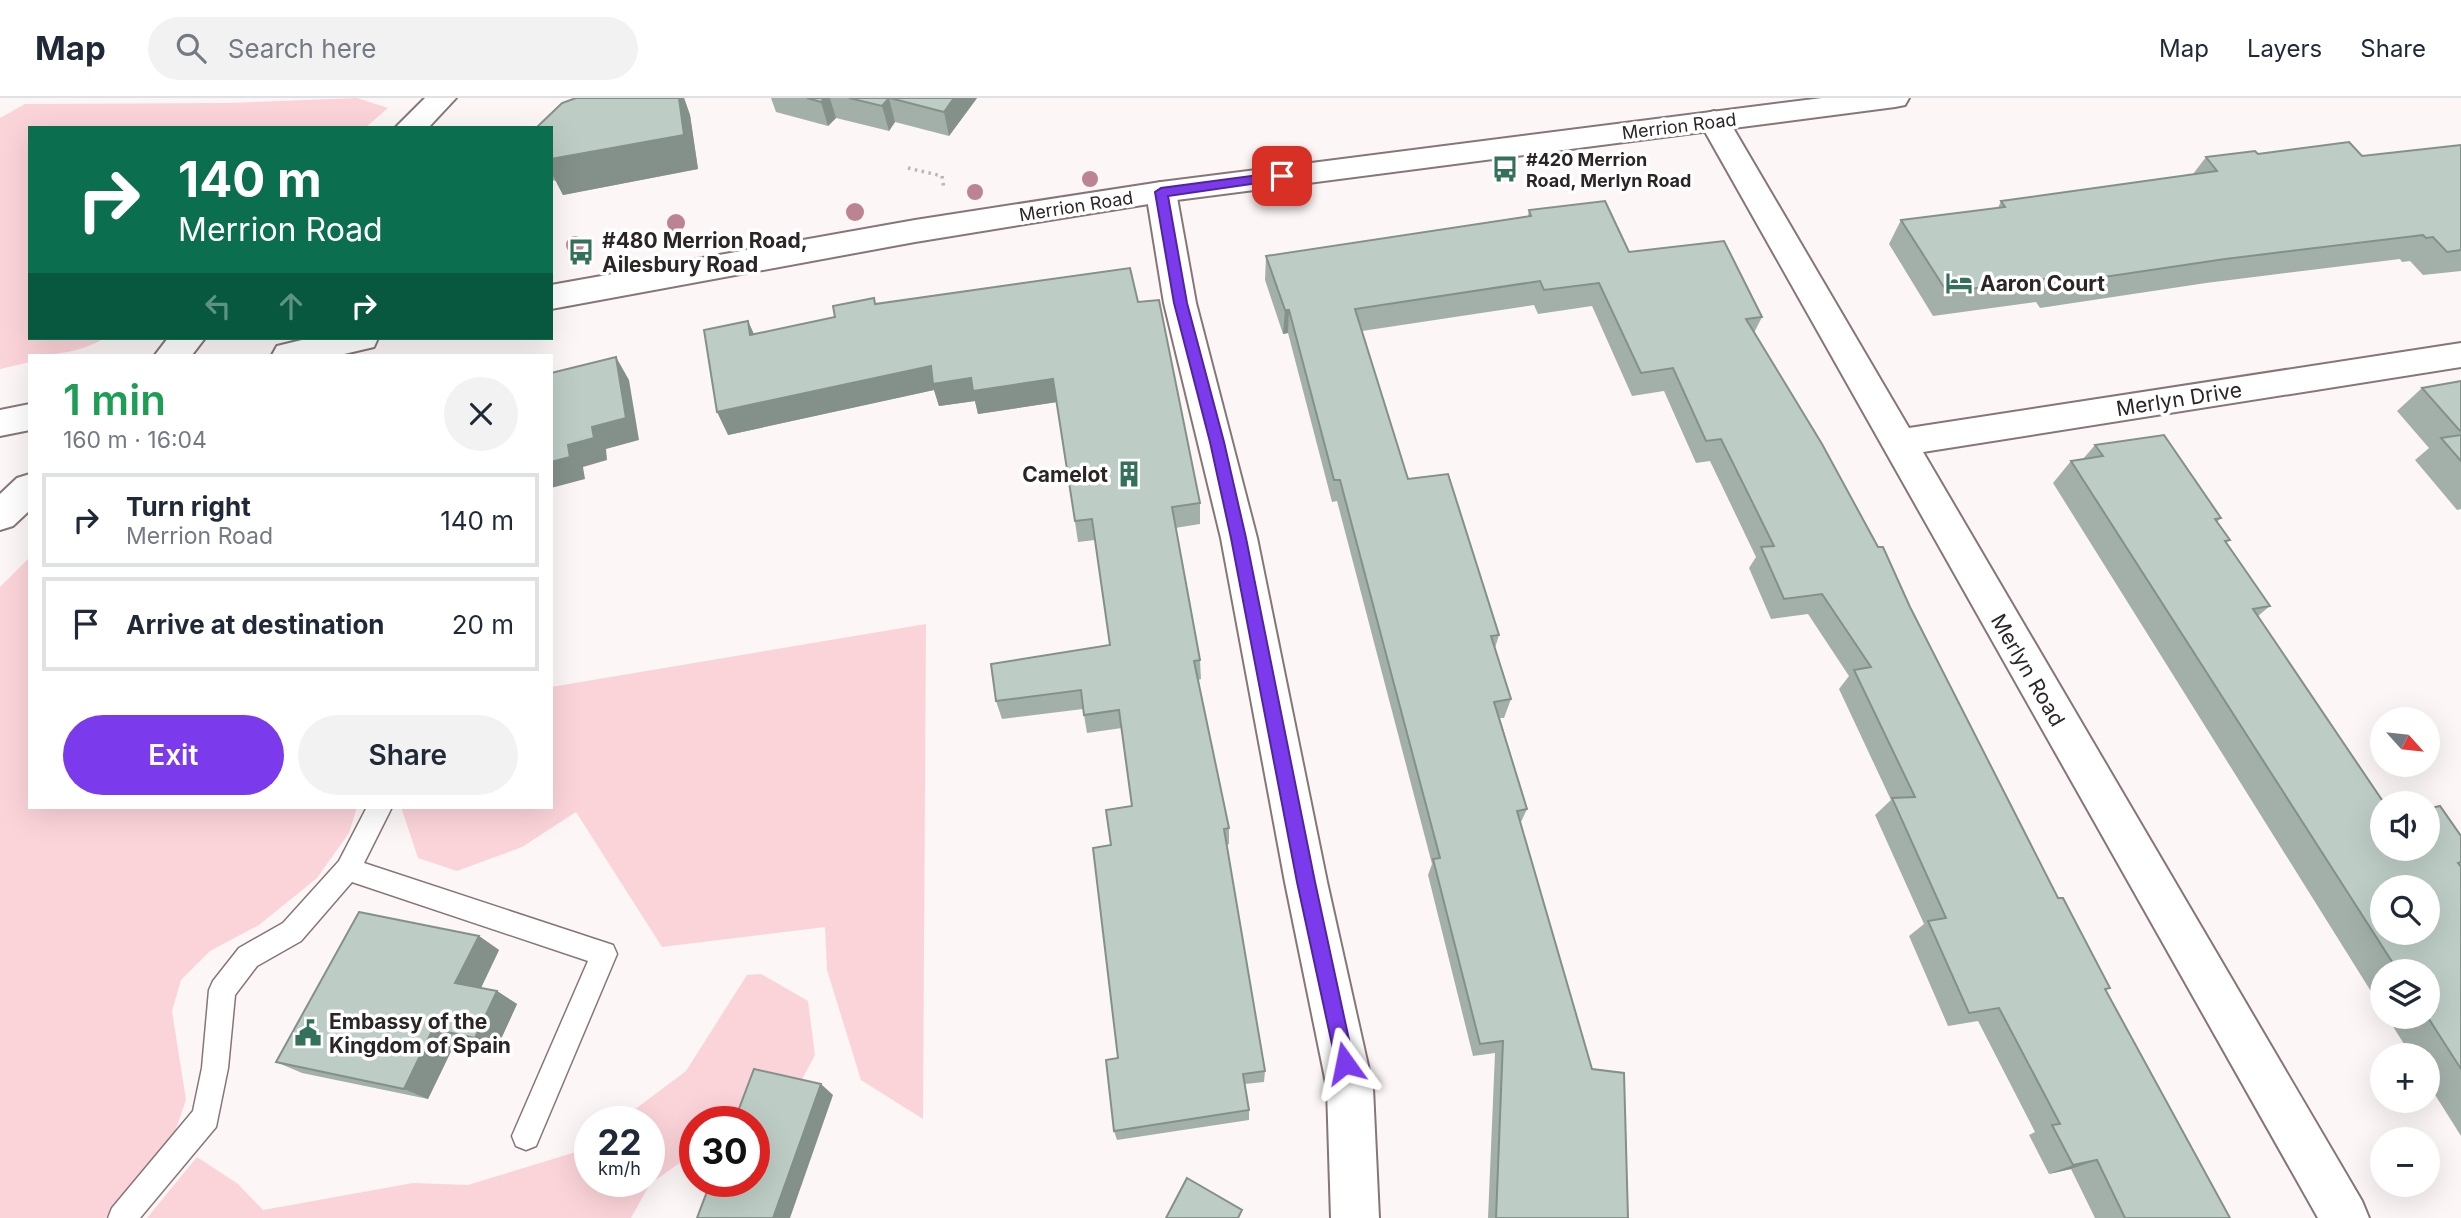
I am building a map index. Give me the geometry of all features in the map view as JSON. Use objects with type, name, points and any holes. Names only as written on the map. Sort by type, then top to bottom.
[{"type":"street","points":[[412,126],[442,98]]},
{"type":"street","name":"Merrion Road","points":[[553,297],[915,231],[1161,192],[1895,98]]},
{"type":"street","name":"Merlyn Road","points":[[1714,121],[2345,1218]]},
{"type":"street","points":[[1161,192],[1180,303],[1239,538],[1306,882],[1350,1088],[1355,1218]]},
{"type":"street","points":[[172,354],[187,340]]},
{"type":"street","points":[[293,354],[353,340]]},
{"type":"street","name":"Merlyn Drive","points":[[1898,443],[2461,355]]},
{"type":"street","points":[[0,423],[28,416]]},
{"type":"street","points":[[0,516],[28,490]]},
{"type":"lane","points":[[121,1218],[206,1117],[215,1068],[222,990],[248,957],[292,932],[348,869],[379,809]]},
{"type":"lane","points":[[348,869],[604,954],[526,1136]]},
{"type":"shaded area","points":[[357,98],[388,108],[367,126],[28,126],[28,340],[101,340],[69,352],[28,354],[28,362],[0,369],[0,118],[25,104],[227,103]]},
{"type":"shaded area","points":[[28,559],[28,809],[356,809],[349,833],[317,878],[259,925],[210,951],[181,980],[172,1011],[186,1100],[172,1140],[105,1218],[0,1218],[0,587]]},
{"type":"shaded area","points":[[926,624],[923,1119],[861,1080],[827,970],[825,927],[662,947],[576,812],[522,847],[457,871],[418,858],[402,809],[553,809],[553,687]]},
{"type":"shaded area","points":[[761,974],[808,1001],[815,1055],[798,1087],[770,1108],[770,1106],[679,1106],[679,1163],[665,1173],[665,1106],[639,1106],[686,1071],[747,975]]},
{"type":"shaded area","points":[[574,1153],[574,1197],[643,1197],[631,1218],[147,1218],[197,1157],[238,1184],[263,1210],[413,1183],[468,1185]]},
{"type":"building","points":[[576,98],[679,98],[684,135],[553,159],[553,126],[538,126],[562,103]]},
{"type":"building","points":[[807,98],[824,98],[821,102]]},
{"type":"building","points":[[849,98],[889,98],[882,106]]},
{"type":"building","points":[[890,98],[954,98],[944,112]]},
{"type":"building","points":[[2349,142],[2362,156],[2461,145],[2461,250],[2447,252],[2433,237],[2426,238],[2423,235],[2225,259],[2057,284],[2052,278],[1947,292],[1901,220],[2005,207],[2001,201],[2217,171],[2206,157],[2255,151],[2258,154]]},
{"type":"building","points":[[1605,201],[1629,252],[1724,241],[1762,317],[1746,319],[1822,444],[1878,547],[1883,547],[1910,607],[2058,898],[2063,898],[2110,988],[2105,989],[2230,1218],[2125,1218],[2097,1160],[2073,1165],[2052,1125],[2060,1124],[1999,1008],[1969,1013],[1928,921],[1946,918],[1892,798],[1915,797],[1854,670],[1871,667],[1822,594],[1784,599],[1761,547],[1774,546],[1721,439],[1706,441],[1673,368],[1641,373],[1599,283],[1544,290],[1540,281],[1355,309],[1408,479],[1448,474],[1499,635],[1491,636],[1511,699],[1494,702],[1527,809],[1517,811],[1592,1069],[1624,1073],[1628,1218],[1496,1218],[1503,1041],[1480,1044],[1433,859],[1440,858],[1340,480],[1334,480],[1289,310],[1285,310],[1266,256],[1531,216],[1529,210]]},
{"type":"building","points":[[1130,268],[1138,302],[1159,300],[1200,503],[1172,507],[1200,660],[1194,661],[1229,828],[1224,829],[1265,1071],[1243,1074],[1249,1110],[1114,1131],[1106,1060],[1118,1058],[1093,848],[1111,845],[1106,810],[1132,806],[1119,710],[1084,715],[1081,690],[996,701],[991,664],[1110,645],[1092,519],[1075,521],[1053,379],[973,391],[971,378],[933,384],[931,366],[717,412],[704,330],[748,321],[750,335],[835,317],[833,306],[874,298],[875,304]]},
{"type":"building","points":[[616,357],[626,418],[592,427],[594,438],[568,445],[570,457],[553,461],[553,373]]},
{"type":"building","points":[[2461,381],[2461,432],[2422,388]]},
{"type":"building","points":[[2164,435],[2221,518],[2215,519],[2230,540],[2225,541],[2270,606],[2253,609],[2376,791],[2370,791],[2370,861],[2440,861],[2440,806],[2461,836],[2461,862],[2458,863],[2461,867],[2461,1069],[2435,1029],[2440,1029],[2440,959],[2390,959],[2381,945],[2440,945],[2440,875],[2370,875],[2370,927],[2071,461],[2103,456],[2095,445]]},
{"type":"building","points":[[2461,435],[2461,461],[2441,438]]},
{"type":"building","points":[[359,912],[479,936],[455,983],[497,991],[475,1038],[433,1029],[404,1089],[276,1062]]},
{"type":"building","points":[[754,1069],[821,1084],[773,1218],[697,1218],[705,1197],[770,1197],[770,1106],[740,1106]]},
{"type":"building","points":[[1187,1178],[1242,1210],[1238,1218],[1166,1218]]},
{"type":"place","name":"#420 Merrion Road, Merlyn Road","points":[[1505,169]]},
{"type":"place","name":"#480 Merrion Road, Ailesbury Road","points":[[581,252]]},
{"type":"place","name":"Aaron Court","points":[[1959,283]]},
{"type":"place","name":"Camelot","points":[[1129,474]]},
{"type":"place","name":"Embassy of the Kingdom of Spain","points":[[308,1033]]},
{"type":"route","points":[[1282,176],[1161,192],[1180,303],[1239,538],[1259,650],[1345,1063]]}]
